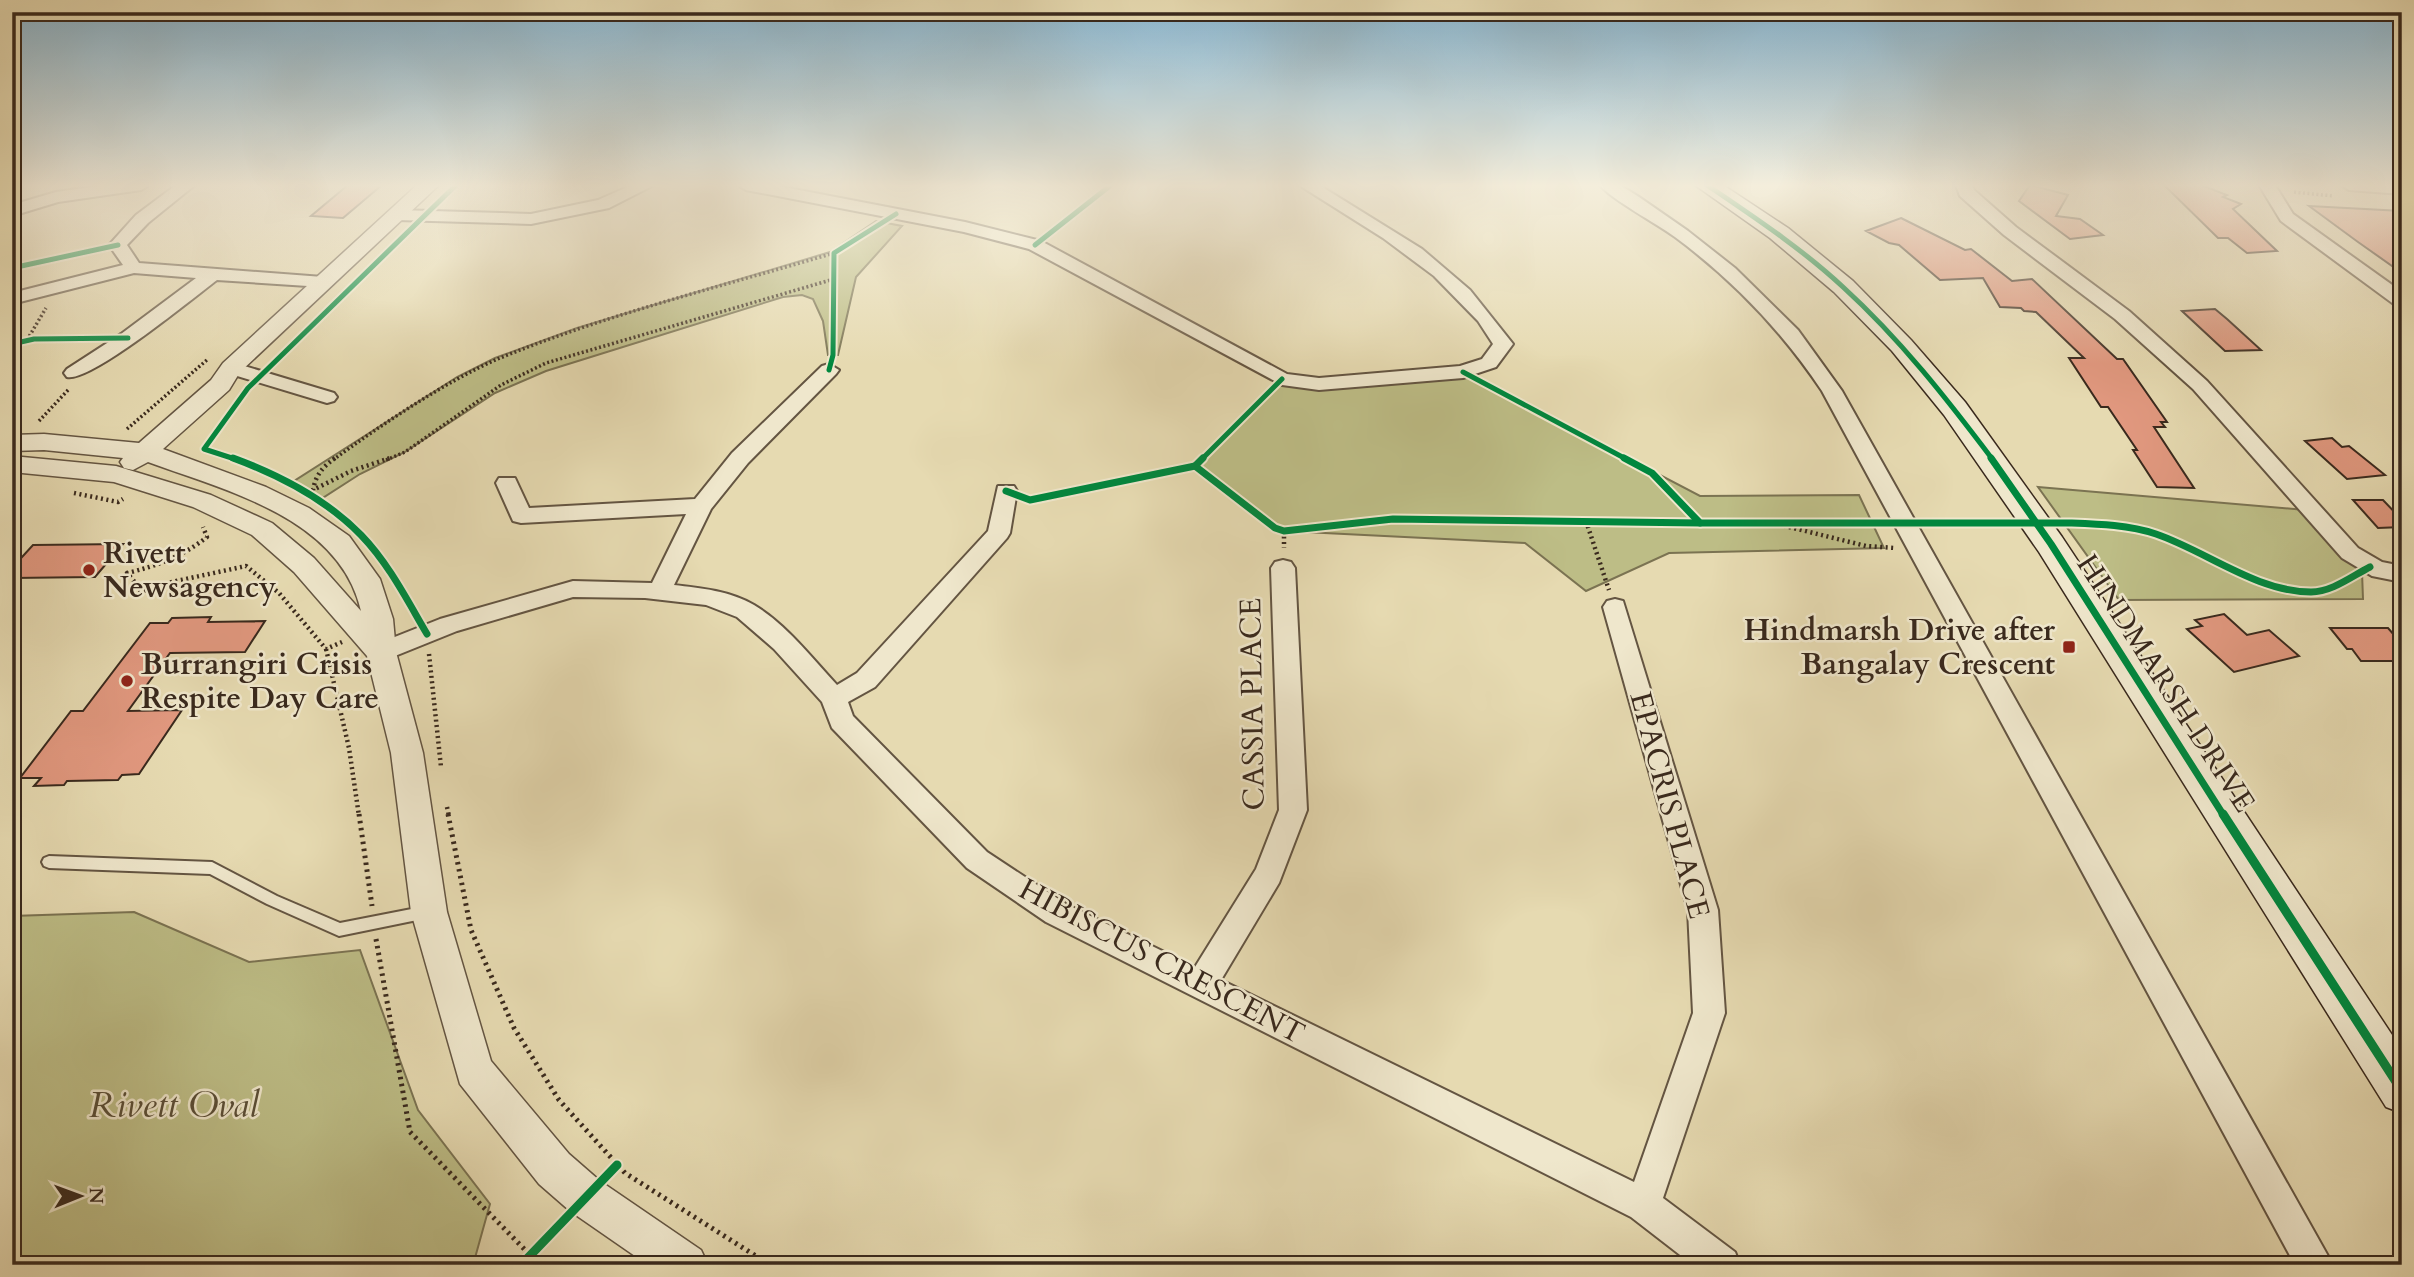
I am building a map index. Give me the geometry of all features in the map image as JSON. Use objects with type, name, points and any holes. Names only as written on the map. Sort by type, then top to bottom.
[{"type":"main road","name":"HINDMARSH DRIVE","points":[[1793,245],[1828,271],[1877,317],[1924,369],[1968,426],[2049,542],[2402,1091]]},
{"type":"street","points":[[118,245],[134,268]]},
{"type":"street","points":[[124,468],[220,385],[231,368],[364,245]]},
{"type":"street","points":[[1034,245],[1282,379],[1329,384],[1463,372],[1489,363],[1503,344],[1488,318],[1406,245]]},
{"type":"street","points":[[1696,245],[1791,335],[1832,391],[1896,503],[1911,548],[2315,1265]]},
{"type":"street","points":[[2028,245],[2122,315],[2200,385],[2350,553],[2370,567],[2390,574],[2402,574]]},
{"type":"street","points":[[2322,245],[2402,301]]},
{"type":"street","points":[[12,299],[134,268],[323,282]]},
{"type":"street","points":[[74,373],[128,338],[213,274]]},
{"type":"street","points":[[231,368],[327,397]]},
{"type":"street","points":[[659,592],[701,506],[740,458],[829,370]]},
{"type":"street","points":[[14,450],[44,442],[124,468],[262,529],[304,565],[372,642],[407,753],[429,912],[474,1071],[554,1169],[585,1196],[686,1265]]},
{"type":"street","points":[[124,468],[257,493],[299,514],[339,543],[370,586],[378,619],[372,642]]},
{"type":"street","points":[[507,483],[521,516],[701,506]]},
{"type":"street","points":[[834,698],[866,680],[999,533],[1006,491]]},
{"type":"street","name":"CASSIA PLACE","points":[[1201,985],[1269,874],[1293,810],[1283,568]]},
{"type":"street","name":"HIBISCUS CRESCENT","points":[[372,642],[427,634],[573,589],[709,597],[745,611],[783,643],[834,698],[841,721],[977,860],[1056,913],[1643,1205],[1721,1265]]},
{"type":"street","name":"EPACRIS PLACE","points":[[1615,607],[1703,910],[1709,1013],[1643,1205]]},
{"type":"lane","points":[[48,862],[212,868],[272,900],[339,930],[429,912]]},
{"type":"path","points":[[834,279],[546,363],[501,385],[405,452],[372,466],[351,471],[313,489],[315,479],[322,468],[351,447],[441,390],[498,359],[579,329],[834,253],[842,248]]},
{"type":"path","points":[[834,253],[834,292]]},
{"type":"path","points":[[27,340],[49,301],[51,289]]},
{"type":"path","points":[[14,450],[73,385],[74,373]]},
{"type":"path","points":[[71,492],[118,502],[124,468]]},
{"type":"path","points":[[305,493],[313,498]]},
{"type":"path","points":[[1573,521],[1599,521]]},
{"type":"path","points":[[1586,521],[1615,607]]},
{"type":"path","points":[[1761,523],[1813,523]]},
{"type":"path","points":[[1773,523],[1866,546],[1911,548]]},
{"type":"path","points":[[138,586],[127,573],[155,567],[186,554],[207,537],[202,524]]},
{"type":"path","points":[[1275,528],[1284,531],[1297,530]]},
{"type":"path","points":[[139,593],[158,585],[246,566],[279,593],[326,649],[349,748],[374,923],[410,1132],[530,1255],[543,1265]]},
{"type":"path","points":[[427,634],[442,775]]},
{"type":"path","points":[[326,649],[372,642]]},
{"type":"path","points":[[445,800],[471,930],[514,1028],[559,1100],[625,1173],[770,1265]]},
{"type":"path","points":[[585,1196],[617,1165]]},
{"type":"path","points":[[521,1265],[539,1245]]},
{"type":"green space","points":[[841,245],[885,245],[856,277],[838,355],[828,355],[823,321],[813,299],[802,295],[783,297],[546,371],[495,393],[405,452],[360,474],[321,499],[291,483],[457,377],[495,358],[577,328],[830,252]]},
{"type":"green space","points":[[1463,372],[1700,496],[1859,495],[1884,548],[1669,553],[1586,591],[1525,543],[1284,531],[1275,528],[1195,466],[1282,379],[1295,382]]},
{"type":"green space","points":[[2038,487],[2305,510],[2362,572],[2363,599],[2119,600]]},
{"type":"green space","name":"Rivett Oval","points":[[134,912],[249,962],[360,950],[418,1110],[490,1204],[473,1265],[12,1265],[12,916]]},
{"type":"building","points":[[1899,245],[1954,245],[1965,250],[1971,249],[2012,281],[2032,279],[2117,359],[2123,359],[2167,422],[2161,422],[2165,427],[2154,427],[2194,488],[2157,487],[2133,450],[2137,450],[2108,407],[2101,407],[2069,358],[2084,358],[2036,312],[2000,307],[1983,278],[1940,280]]},
{"type":"building","points":[[2236,245],[2270,245],[2277,251],[2247,253]]},
{"type":"building","points":[[2362,245],[2402,245],[2402,273]]},
{"type":"building","points":[[2215,309],[2261,350],[2225,351],[2182,311]]},
{"type":"building","points":[[2332,438],[2342,447],[2349,446],[2385,475],[2347,479],[2305,441]]},
{"type":"building","points":[[2353,500],[2383,500],[2402,520],[2402,527],[2378,528]]},
{"type":"building","name":"Rivett Newsagency","points":[[123,544],[95,577],[12,578],[12,568],[33,545]]},
{"type":"building","points":[[2224,614],[2247,635],[2269,630],[2299,656],[2234,672],[2187,629],[2202,626],[2195,620]]},
{"type":"building","name":"Burrangiri Crisis Respite Day Care","points":[[211,617],[208,622],[265,621],[245,652],[170,653],[128,711],[182,710],[139,774],[122,775],[118,780],[67,781],[64,785],[34,786],[41,778],[20,778],[71,711],[83,711],[150,623],[168,623],[172,618]]},
{"type":"building","points":[[2330,628],[2388,628],[2402,644],[2402,661],[2361,661]]},
{"type":"cycle path","points":[[12,268],[118,245]]},
{"type":"cycle path","points":[[395,245],[248,388],[204,449],[265,472],[310,496],[348,523],[381,559],[427,634]]},
{"type":"cycle path","points":[[829,370],[833,355],[834,253],[847,245]]},
{"type":"cycle path","points":[[1793,245],[1843,287],[1901,346],[1954,409],[2004,475],[2402,1091]]},
{"type":"cycle path","points":[[12,344],[34,339],[128,338]]},
{"type":"cycle path","points":[[1463,372],[1652,473],[1700,523],[2071,523],[2114,526],[2156,534],[2255,578],[2294,590],[2311,592],[2334,586],[2370,567]]},
{"type":"cycle path","points":[[1282,379],[1195,466],[1275,528],[1284,531],[1393,519],[1700,523]]},
{"type":"cycle path","points":[[1006,491],[1030,500],[1195,466]]},
{"type":"cycle path","points":[[521,1265],[617,1165]]},
{"type":"place","name":"Rivett Newsagency","points":[[89,570]]},
{"type":"place","name":"Hindmarsh Drive after Bangalay Crescent","points":[[2069,647]]},
{"type":"place","name":"Burrangiri Crisis Respite Day Care","points":[[127,681]]}]
